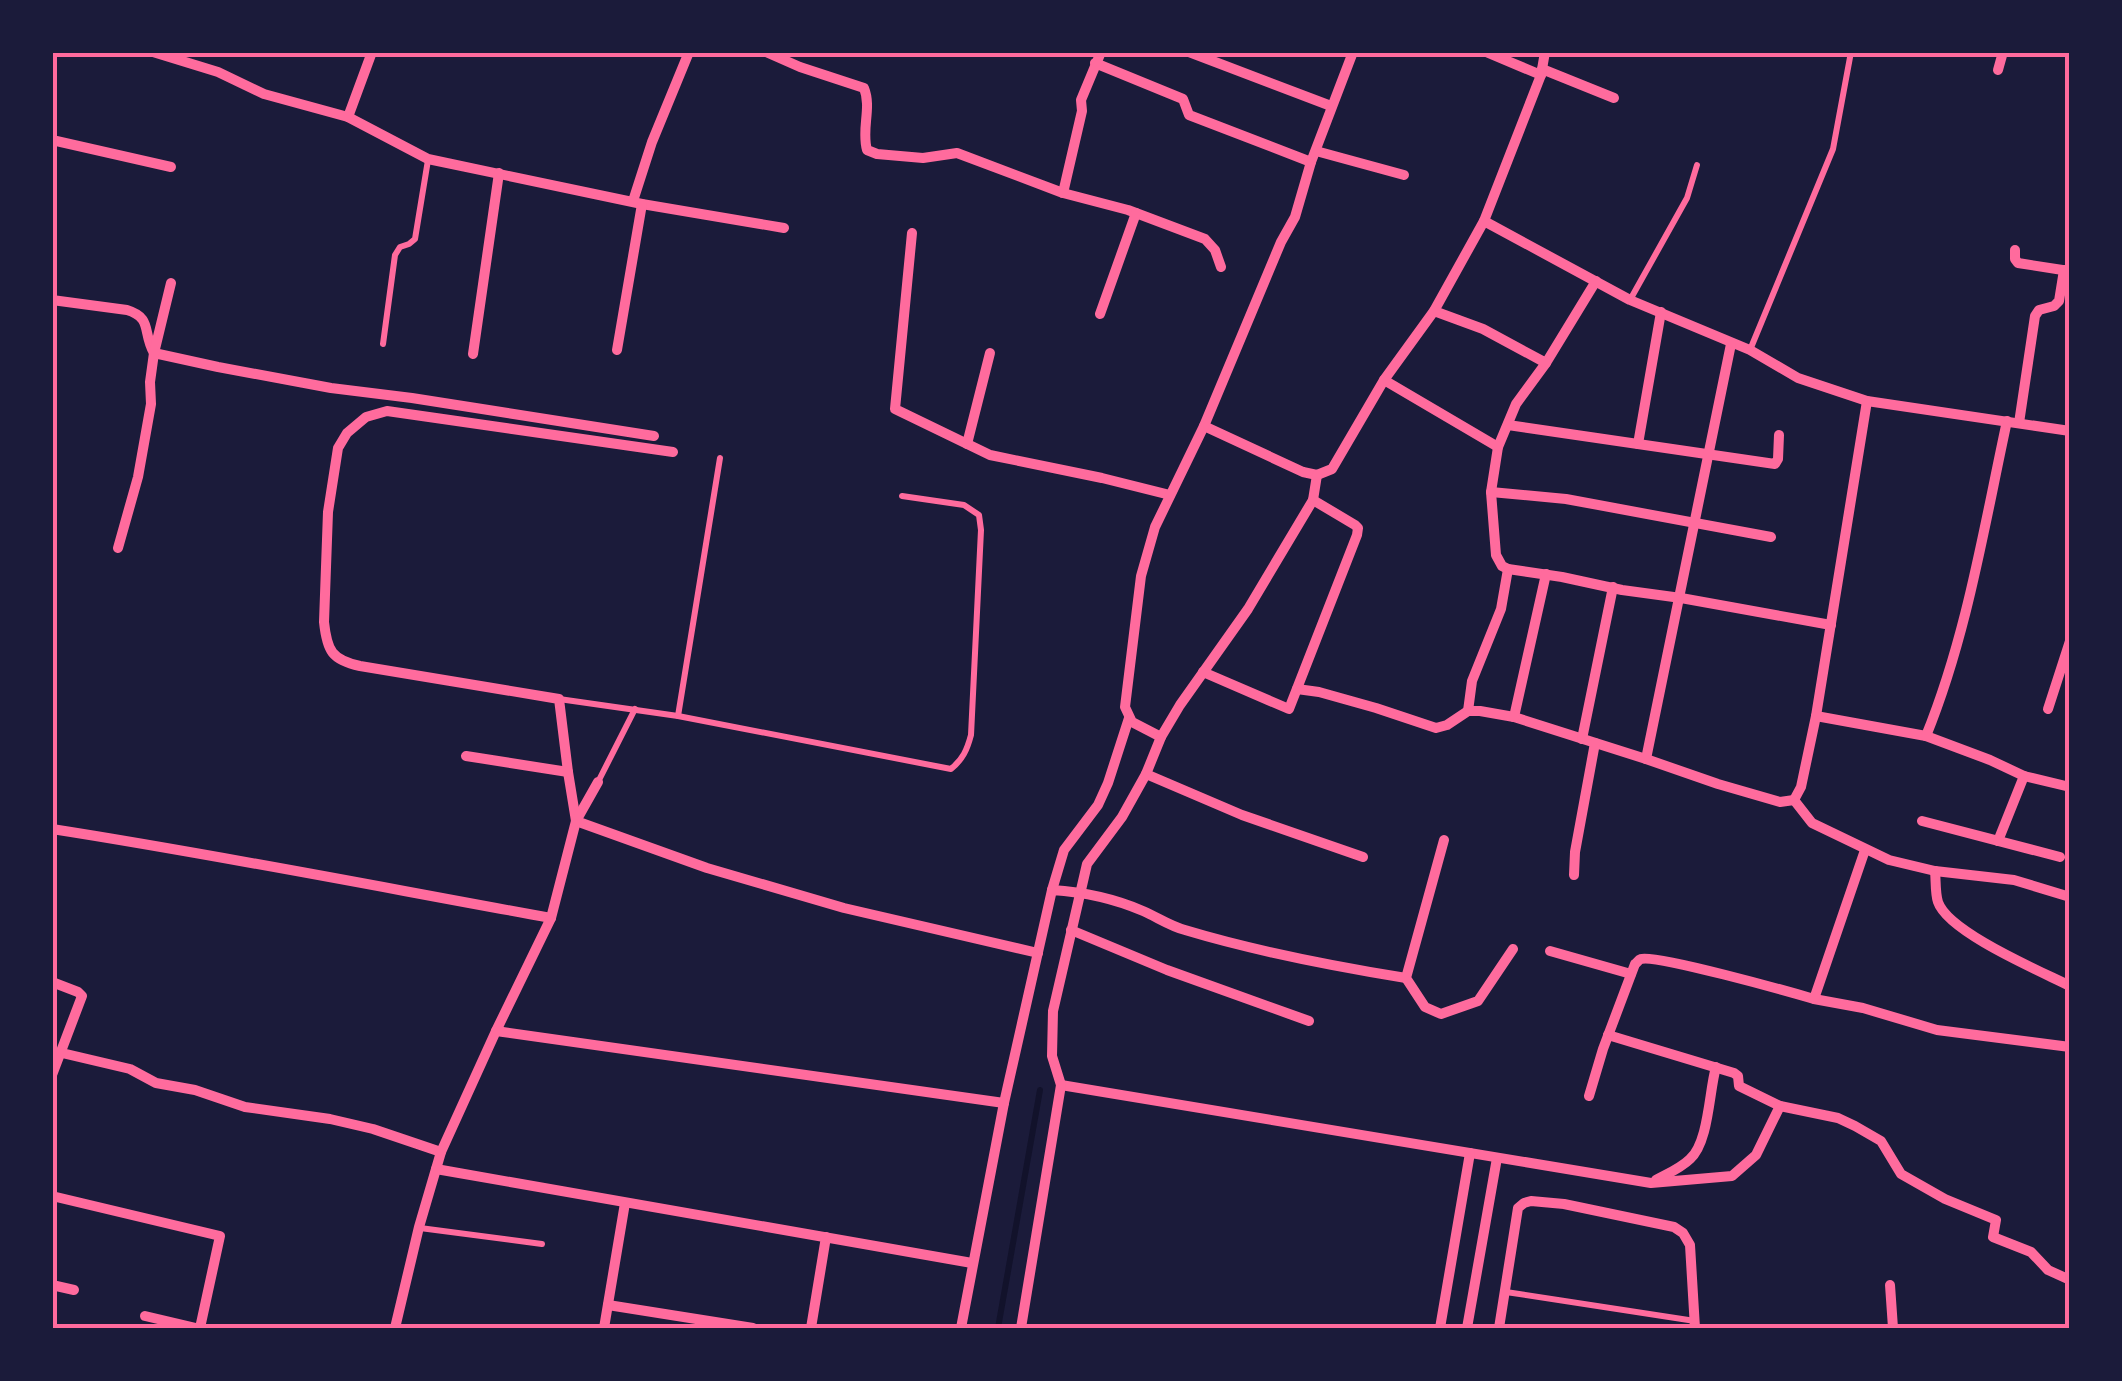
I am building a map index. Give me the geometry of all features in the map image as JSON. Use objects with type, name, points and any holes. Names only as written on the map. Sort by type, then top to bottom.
[{"type":"street","points":[[153,52],[218,72],[264,94],[348,117],[428,159],[784,228]]},
{"type":"street","points":[[348,117],[372,52]]},
{"type":"street","points":[[617,350],[637,202],[662,115],[688,52]]},
{"type":"street","points":[[766,52],[864,88],[869,100],[864,139],[867,150],[923,158],[957,153],[1205,240],[1216,250],[1221,267]]},
{"type":"street","points":[[1190,52],[1331,106]]},
{"type":"street","points":[[1160,737],[1131,720],[1126,710],[1140,576],[1155,527],[1204,426],[1254,291],[1295,217],[1352,52]]},
{"type":"street","points":[[1486,52],[1614,98]]},
{"type":"street","points":[[1204,426],[1304,472],[1318,475],[1332,468],[1384,380],[1434,311],[1484,221],[1542,72],[1545,52]]},
{"type":"street","points":[[1998,70],[2003,52]]},
{"type":"street","points":[[1063,193],[1082,111],[1081,100],[1098,58],[1183,99],[1189,116],[1311,162]]},
{"type":"street","points":[[52,140],[171,167]]},
{"type":"street","points":[[1316,151],[1404,176]]},
{"type":"street","points":[[473,354],[498,173]]},
{"type":"street","points":[[1100,314],[1136,213]]},
{"type":"street","points":[[1484,221],[1630,300],[1750,350],[1798,378],[1867,401],[2070,432]]},
{"type":"street","points":[[912,233],[894,409],[990,456],[1170,495]]},
{"type":"street","points":[[1926,736],[1969,602],[2036,316],[2039,310],[2059,301],[2067,270],[2018,263],[2015,250]]},
{"type":"street","points":[[1596,281],[1516,404],[1498,447],[1492,492],[1496,556],[1502,566],[1831,625]]},
{"type":"street","points":[[118,548],[138,477],[154,353],[172,283]]},
{"type":"street","points":[[52,300],[139,314],[144,318],[154,353]]},
{"type":"street","points":[[1434,311],[1484,328],[1546,363]]},
{"type":"street","points":[[1638,444],[1661,312]]},
{"type":"street","points":[[1646,759],[1731,344]]},
{"type":"street","points":[[154,353],[331,388],[654,436]]},
{"type":"street","points":[[967,444],[990,353]]},
{"type":"street","points":[[1384,380],[1498,447]]},
{"type":"street","points":[[1794,800],[1801,787],[1816,716],[1867,401]]},
{"type":"street","points":[[576,821],[560,699],[360,666],[342,662],[334,654],[326,639],[324,622],[328,512],[338,448],[347,433],[366,417],[386,411],[672,452]]},
{"type":"street","points":[[1508,425],[1775,464],[1779,435]]},
{"type":"street","points":[[1021,1328],[1061,1084],[1052,1056],[1054,1011],[1087,864],[1122,817],[1146,774],[1160,737],[1248,608],[1313,500],[1318,475]]},
{"type":"street","points":[[1492,492],[1566,499],[1770,537]]},
{"type":"street","points":[[1203,672],[1289,709],[1358,535],[1355,525],[1313,500]]},
{"type":"street","points":[[1468,711],[1472,681],[1501,609],[1508,569]]},
{"type":"street","points":[[1514,718],[1546,574]]},
{"type":"street","points":[[1582,738],[1613,587]]},
{"type":"street","points":[[2048,709],[2070,640]]},
{"type":"street","points":[[1297,689],[1320,692],[1436,728],[1468,711],[1514,718],[1718,784],[1780,802],[1794,800]]},
{"type":"street","points":[[1816,716],[1926,736],[2024,776],[2070,786]]},
{"type":"street","points":[[961,1328],[1004,1103],[1052,890],[1064,850],[1098,805],[1131,720]]},
{"type":"street","points":[[1574,875],[1595,743]]},
{"type":"street","points":[[466,756],[568,772]]},
{"type":"street","points":[[1146,774],[1242,815],[1364,857]]},
{"type":"street","points":[[1998,841],[2024,776]]},
{"type":"street","points":[[395,1328],[418,1228],[441,1152],[551,918],[576,821],[598,782]]},
{"type":"street","points":[[1794,800],[1812,824],[1889,860],[2014,880],[2070,896]]},
{"type":"street","points":[[576,821],[707,868],[844,908],[1038,953]]},
{"type":"street","points":[[1922,821],[2060,857]]},
{"type":"street","points":[[52,829],[194,851],[551,918]]},
{"type":"street","points":[[1406,978],[1444,840]]},
{"type":"street","points":[[1814,998],[1865,850]]},
{"type":"street","points":[[1935,870],[1938,904],[1955,925],[2070,986]]},
{"type":"street","points":[[1052,890],[1110,898],[1180,929],[1315,963],[1406,978],[1425,1007],[1441,1014],[1478,1000],[1513,949]]},
{"type":"street","points":[[1071,930],[1167,970],[1310,1021]]},
{"type":"street","points":[[1550,951],[1632,974]]},
{"type":"street","points":[[1589,1096],[1634,964],[1646,958],[1863,1008],[1937,1030],[2070,1047]]},
{"type":"street","points":[[52,982],[82,996],[52,1074]]},
{"type":"street","points":[[496,1030],[1004,1103]]},
{"type":"street","points":[[1608,1035],[1716,1066],[1736,1074],[1740,1086],[1780,1106],[1838,1118],[1855,1126],[1881,1141],[1901,1174],[1945,1200],[1996,1220],[1993,1237],[2031,1252],[2048,1270],[2070,1280]]},
{"type":"street","points":[[62,1053],[130,1069],[156,1083],[195,1090],[245,1107],[330,1119],[441,1152]]},
{"type":"street","points":[[1651,1184],[1696,1153],[1710,1112],[1716,1066]]},
{"type":"street","points":[[1061,1084],[1651,1184],[1732,1176],[1756,1155],[1780,1106]]},
{"type":"street","points":[[1440,1328],[1470,1153]]},
{"type":"street","points":[[1467,1328],[1496,1158]]},
{"type":"street","points":[[436,1169],[972,1263]]},
{"type":"street","points":[[52,1196],[220,1236],[198,1328],[145,1316]]},
{"type":"street","points":[[1499,1328],[1518,1208],[1531,1201],[1674,1227],[1683,1233],[1690,1245],[1696,1325]]},
{"type":"street","points":[[604,1328],[625,1203]]},
{"type":"street","points":[[811,1328],[826,1238]]},
{"type":"street","points":[[52,1285],[74,1290]]},
{"type":"street","points":[[1890,1285],[1893,1328]]},
{"type":"street","points":[[608,1305],[753,1328]]},
{"type":"lane","points":[[1750,350],[1833,149],[1852,52]]},
{"type":"lane","points":[[384,344],[396,255],[400,247],[414,239],[428,159]]},
{"type":"lane","points":[[1630,300],[1687,198],[1697,165]]},
{"type":"lane","points":[[678,716],[720,458]]},
{"type":"lane","points":[[560,699],[678,716],[951,769],[960,762],[971,735],[980,515],[964,506],[902,496]]},
{"type":"lane","points":[[598,782],[635,709]]},
{"type":"lane","points":[[418,1228],[542,1244]]},
{"type":"lane","points":[[1506,1292],[1696,1325]]},
{"type":"waterway","points":[[998,1328],[1040,1090]]}]
